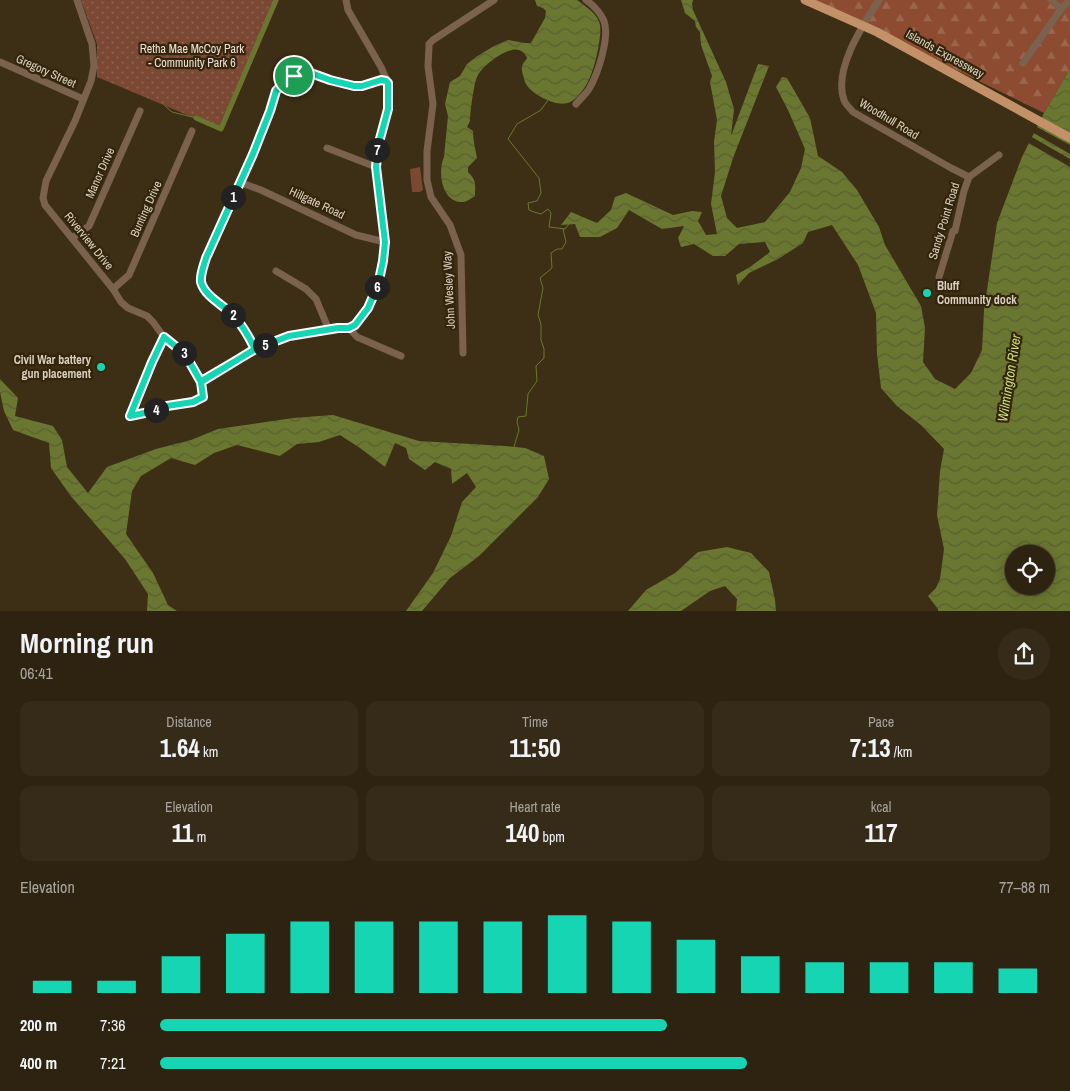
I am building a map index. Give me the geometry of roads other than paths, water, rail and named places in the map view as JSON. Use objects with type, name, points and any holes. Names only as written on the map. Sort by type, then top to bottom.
[{"type":"main road","name":"Islands Expressway","points":[[805,0],[863,25],[1070,138]]},
{"type":"street","name":"Riverview Drive","points":[[77,0],[92,44],[94,66],[91,81],[75,121],[46,181],[43,198],[45,205],[113,289],[121,302],[128,308],[147,316],[164,337],[185,354],[201,382]]},
{"type":"street","points":[[164,337],[130,416],[167,406],[193,402],[203,397],[201,382],[255,349],[289,336],[349,328],[355,325],[373,296],[380,277],[385,242],[376,167],[378,146],[388,109],[388,83],[364,36],[348,10],[346,0]]},
{"type":"street","name":"John Wesley Way","points":[[463,353],[460,250],[450,225],[429,191],[427,151],[433,104],[428,51],[429,44],[433,40],[494,0]]},
{"type":"street","points":[[576,104],[588,91],[593,80],[602,54],[606,34],[604,21],[594,7],[586,0]]},
{"type":"street","name":"Woodhull Road","points":[[879,0],[863,25],[845,64],[842,78],[844,101],[853,112],[969,177]]},
{"type":"street","points":[[1051,0],[1061,9]]},
{"type":"street","points":[[1023,63],[1061,9],[1070,0]]},
{"type":"street","name":"Gregory Street","points":[[0,62],[83,99]]},
{"type":"street","points":[[255,349],[241,324],[229,310],[211,297],[201,280],[206,258],[249,162],[270,111],[276,91],[287,79],[308,72],[354,86],[362,86],[381,80],[386,81]]},
{"type":"street","name":"Manor Drive","points":[[72,238],[89,226],[140,110]]},
{"type":"street","name":"Bunting Drive","points":[[113,289],[129,275],[192,131]]},
{"type":"street","points":[[327,148],[376,167]]},
{"type":"street","name":"Sandy Point Road","points":[[939,278],[955,231],[969,177],[999,155]]},
{"type":"street","name":"Hillgate Road","points":[[239,182],[261,190],[356,235],[385,242]]},
{"type":"street","points":[[276,271],[306,289],[316,299],[329,330]]},
{"type":"street","points":[[349,328],[357,337],[402,356]]},
{"type":"water","points":[[535,0],[577,0],[597,17],[600,25],[600,36],[592,72],[578,96],[572,101],[563,104],[550,101],[528,87],[522,70],[522,65],[527,58],[520,51],[509,51],[496,57],[485,66],[477,78],[472,97],[470,121],[467,127],[473,131],[477,158],[468,167],[468,172],[475,183],[475,196],[464,202],[457,201],[446,193],[441,178],[448,116],[445,104],[450,82],[460,76],[467,64],[494,46],[508,40],[531,43],[545,18],[546,11],[537,6]]},
{"type":"water","name":"Wilmington River","points":[[681,0],[693,0],[693,10],[726,82],[734,109],[731,136],[758,64],[769,66],[733,158],[721,196],[727,218],[737,228],[765,222],[790,192],[801,168],[805,149],[776,87],[782,77],[787,78],[810,118],[818,156],[842,172],[857,190],[879,227],[885,245],[921,306],[925,328],[923,362],[935,379],[955,389],[971,373],[982,350],[984,310],[997,223],[1022,157],[1044,113],[1070,69],[1070,611],[938,611],[928,596],[936,588],[940,579],[944,549],[937,515],[940,471],[944,449],[922,426],[897,406],[881,388],[877,354],[876,313],[858,265],[832,225],[808,232],[803,243],[778,259],[749,273],[738,285],[736,275],[770,252],[765,242],[739,244],[725,256],[713,256],[694,244],[681,247],[678,238],[684,226],[662,229],[629,210],[617,228],[600,237],[580,237],[575,224],[561,225],[571,212],[597,223],[611,210],[615,197],[626,193],[673,215],[692,211],[702,212],[698,221],[706,235],[717,234],[711,204],[715,172],[714,142],[717,120],[710,82],[712,76],[701,45],[700,32],[696,27],[695,21],[685,13]]},
{"type":"water","points":[[0,379],[18,398],[15,416],[53,426],[62,440],[67,467],[88,493],[107,467],[156,449],[191,440],[218,429],[293,418],[333,415],[419,441],[525,448],[544,456],[549,479],[538,497],[479,556],[450,578],[422,611],[406,611],[433,573],[451,536],[462,502],[476,487],[467,473],[452,484],[451,469],[435,462],[425,470],[409,459],[406,448],[395,443],[385,467],[340,435],[319,442],[297,444],[280,456],[237,445],[214,453],[195,465],[171,458],[141,476],[132,491],[126,534],[153,573],[168,605],[177,611],[147,611],[148,594],[125,559],[70,495],[51,468],[49,443],[13,430],[4,411],[0,392]]},
{"type":"water","points":[[727,547],[751,553],[769,572],[776,611],[736,611],[737,599],[725,586],[710,591],[681,611],[628,611],[646,590],[675,573],[698,552]]},
{"type":"waterway","points":[[196,118],[221,129],[276,0]]},
{"type":"waterway","points":[[548,100],[541,110],[517,124],[508,139],[539,178],[541,193],[537,201],[528,203],[529,210],[541,214],[548,209],[551,213],[549,227],[565,229],[569,224]]},
{"type":"waterway","points":[[165,106],[172,112],[196,118]]},
{"type":"waterway","points":[[514,447],[519,430],[518,417],[526,416],[528,394],[537,381],[536,366],[544,358],[541,324],[538,315],[543,288],[540,278],[552,268],[551,253],[557,249],[562,249],[566,242],[563,229]]},
{"type":"place","name":"Bluff Community dock","points":[[927,293]]},
{"type":"place","name":"Civil War battery gun placement","points":[[101,367]]},
{"type":"park label","name":"Retha Mae McCoy Park - Community Park 6","points":[[192,56]]}]
